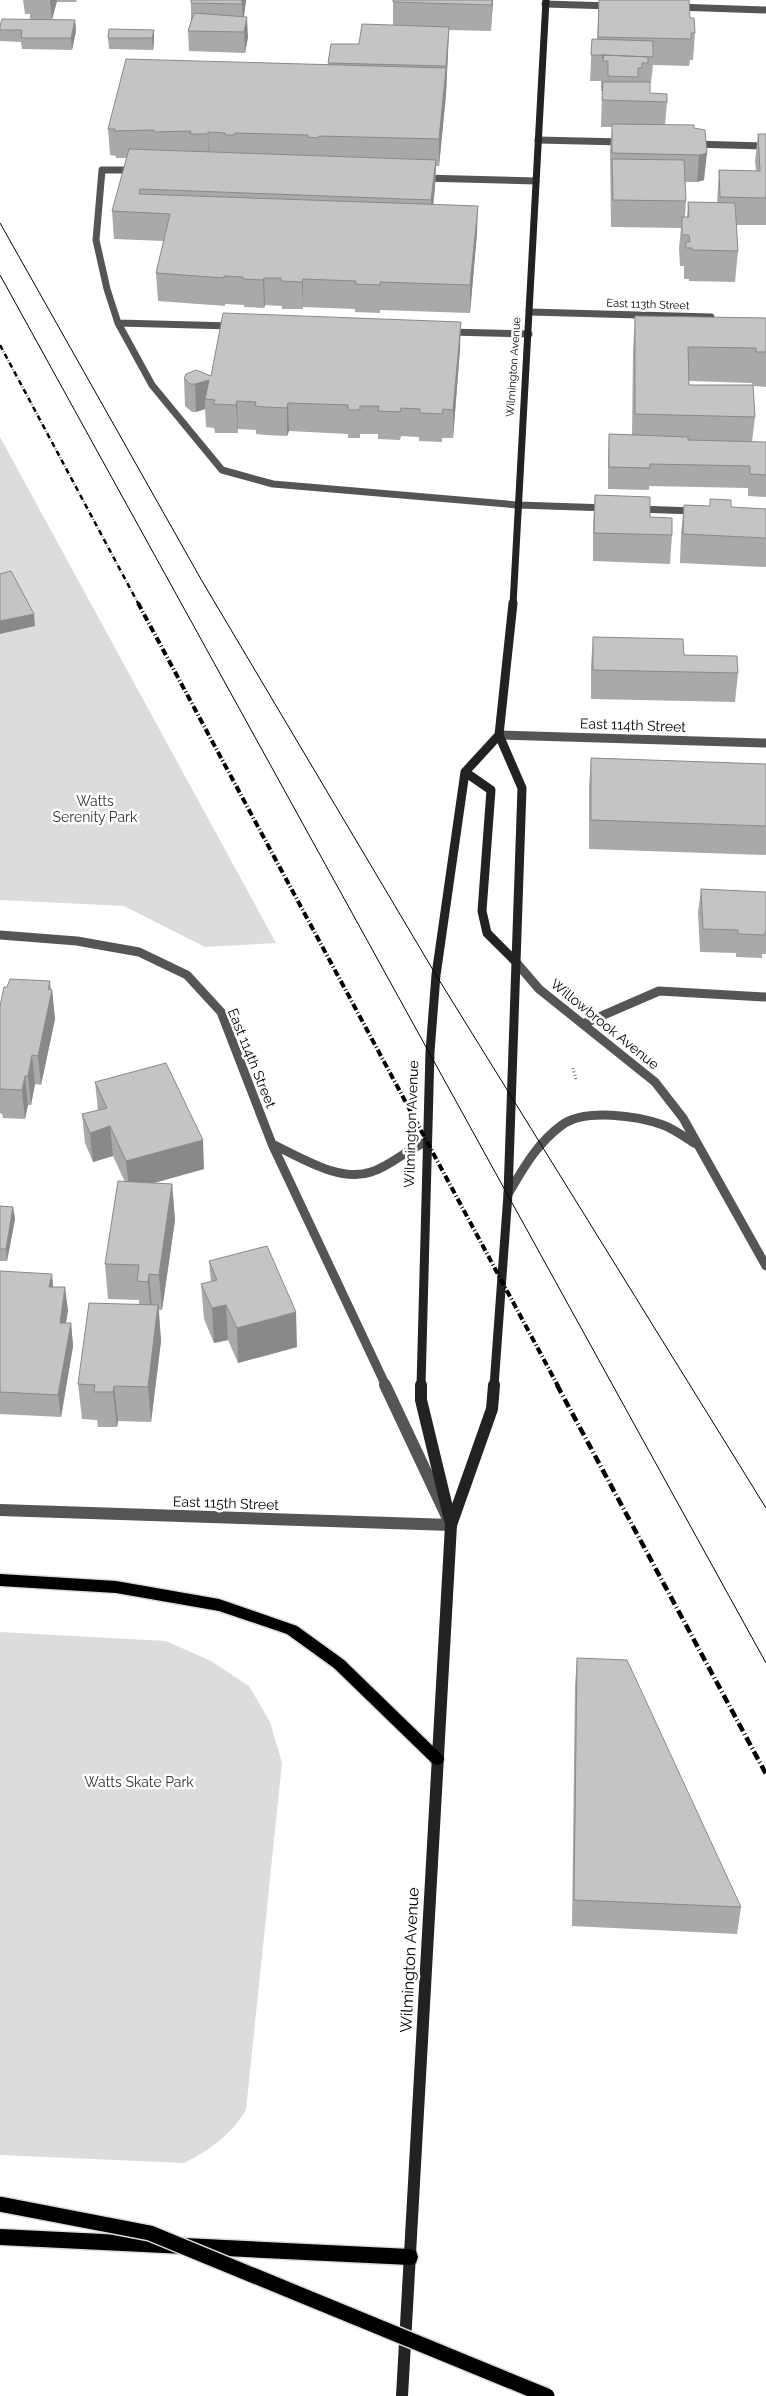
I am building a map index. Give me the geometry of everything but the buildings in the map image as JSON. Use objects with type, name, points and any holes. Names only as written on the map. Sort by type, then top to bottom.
[{"type":"main road","name":"Wilmington Avenue","points":[[402,2396],[451,1525],[492,1409],[508,1194],[522,788],[499,735],[516,580],[518,506],[529,334],[545,2]]},
{"type":"main road","points":[[499,735],[465,772],[490,790],[482,911],[487,933],[515,961]]},
{"type":"main road","name":"Wilmington Avenue","points":[[451,1525],[421,1400],[426,1142],[436,975],[465,772]]},
{"type":"main road","points":[[0,1580],[116,1587],[219,1605],[292,1630],[339,1664],[437,1759]]},
{"type":"main road","points":[[0,2204],[150,2233],[546,2396]]},
{"type":"main road","points":[[0,2236],[410,2257]]},
{"type":"street","points":[[545,2],[619,6]]},
{"type":"street","points":[[668,7],[766,10]]},
{"type":"street","points":[[538,140],[628,142]]},
{"type":"street","points":[[687,144],[766,146]]},
{"type":"street","points":[[141,171],[102,170],[96,240],[107,289],[118,323],[152,385],[222,470],[273,484],[518,506],[618,509]]},
{"type":"street","points":[[415,178],[536,181]]},
{"type":"street","name":"East 113th Street","points":[[530,312],[717,317]]},
{"type":"street","points":[[118,323],[237,326]]},
{"type":"street","points":[[444,332],[529,334]]},
{"type":"street","points":[[628,509],[707,512]]},
{"type":"street","name":"East 114th Street","points":[[499,735],[766,743]]},
{"type":"street","name":"East 114th Street","points":[[0,935],[77,940],[139,952],[187,975],[221,1012],[272,1144],[451,1525]]},
{"type":"street","name":"Willowbrook Avenue","points":[[515,961],[540,989],[654,1082],[684,1118],[766,1266]]},
{"type":"street","points":[[583,1024],[659,991],[766,996]]},
{"type":"street","points":[[508,1194],[531,1155],[563,1124],[586,1117],[624,1115],[664,1125],[698,1144]]},
{"type":"street","points":[[272,1144],[338,1172],[369,1174],[392,1162],[418,1144],[426,1142]]},
{"type":"street","name":"East 115th Street","points":[[0,1510],[451,1525]]},
{"type":"green space","name":"Watts Serenity Park","points":[[0,437],[276,943],[205,947],[124,906],[0,900]]},
{"type":"green space","name":"Watts Skate Park","points":[[0,1632],[166,1641],[211,1661],[249,1686],[270,1722],[282,1763],[246,2110],[234,2127],[219,2141],[203,2153],[184,2163],[0,2155]]},
{"type":"tram line","points":[[0,223],[202,581],[436,975],[766,1508]]},
{"type":"tram line","points":[[0,275],[766,1663]]},
{"type":"railway","points":[[0,345],[139,605]]},
{"type":"railway","points":[[138,603],[558,1386]]},
{"type":"railway","points":[[557,1385],[766,1774]]}]
